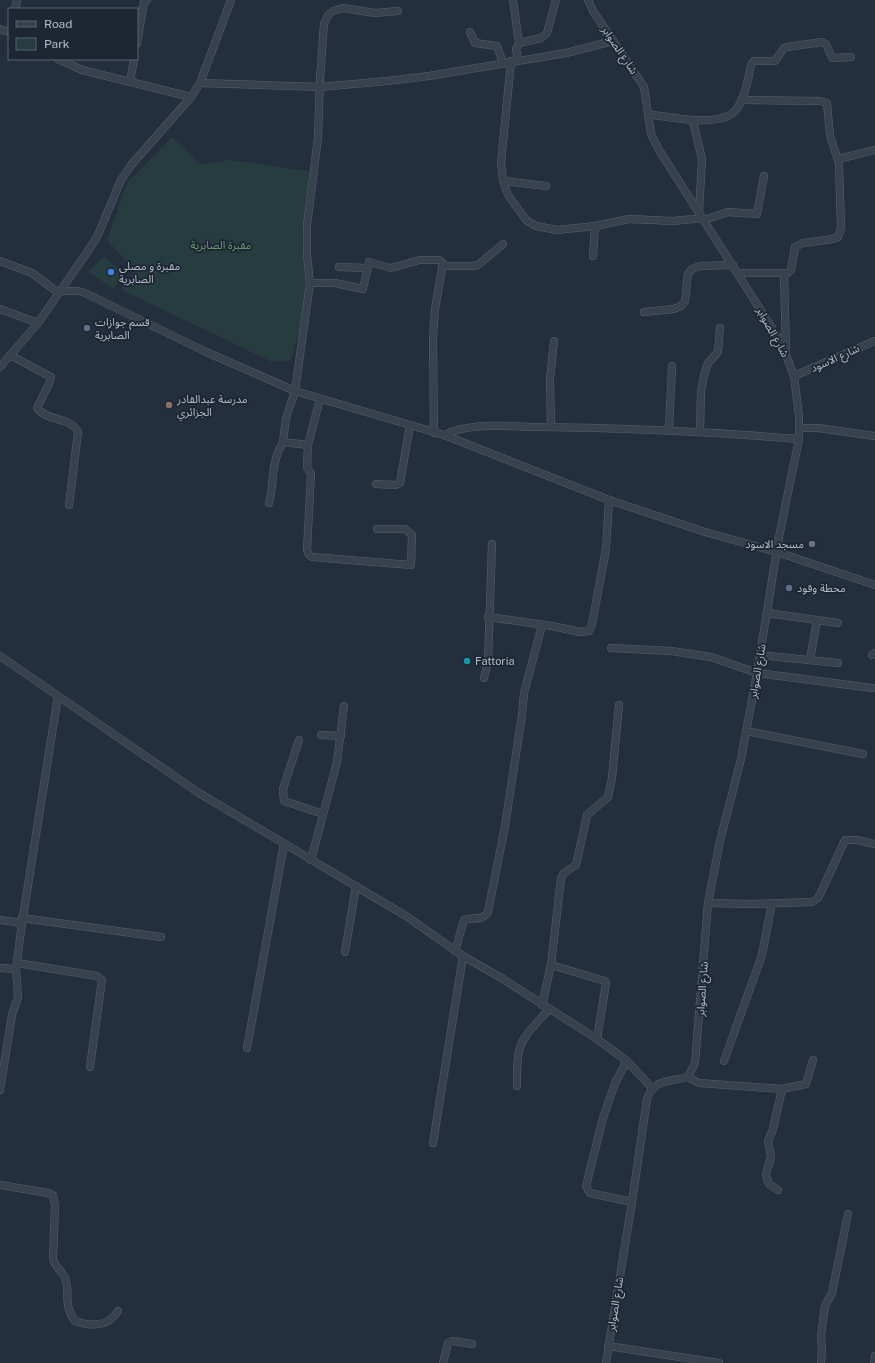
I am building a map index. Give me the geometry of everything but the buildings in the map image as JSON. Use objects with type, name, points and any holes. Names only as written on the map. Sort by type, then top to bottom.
[{"type":"street","points":[[138,37],[144,2],[147,0]]},
{"type":"street","points":[[0,368],[61,292],[97,236],[121,180],[147,146],[191,97],[200,83],[231,0]]},
{"type":"street","points":[[513,0],[519,44],[516,49],[514,61],[502,149],[503,181],[508,195],[526,220],[536,226],[557,230],[596,226],[629,219],[673,221],[728,212],[757,214],[764,176]]},
{"type":"street","points":[[519,44],[541,38],[547,33],[556,0]]},
{"type":"street","name":"شارع الصوابر","points":[[588,0],[644,87],[651,134],[659,150],[739,273],[786,352],[794,376],[800,428],[741,759],[720,841],[708,903],[697,1052],[692,1070],[688,1077]]},
{"type":"street","points":[[269,503],[274,477],[274,459],[283,442],[286,418],[295,391],[310,283],[307,255],[307,225],[316,159],[324,24],[328,15],[333,11],[343,8],[375,13],[398,11]]},
{"type":"street","points":[[470,32],[475,43],[498,46],[503,63]]},
{"type":"street","points":[[200,83],[320,87],[429,76],[566,53],[613,41]]},
{"type":"street","points":[[648,114],[693,121],[706,121],[732,114],[741,100],[751,65],[754,62],[775,61],[784,48],[822,42],[826,44],[832,58],[851,57]]},
{"type":"street","points":[[60,60],[82,70],[191,97]]},
{"type":"street","points":[[130,82],[134,60]]},
{"type":"street","points":[[739,273],[784,274],[791,270],[794,251],[798,245],[833,239],[840,234],[838,159],[830,136],[827,103],[820,101],[741,100]]},
{"type":"street","points":[[693,121],[702,159],[702,217]]},
{"type":"street","points":[[838,159],[875,150]]},
{"type":"street","points":[[503,181],[546,186]]},
{"type":"street","points":[[593,256],[596,226]]},
{"type":"street","points":[[443,266],[478,265],[503,244]]},
{"type":"street","points":[[310,283],[335,283],[363,289],[369,262],[395,268],[420,260],[439,260],[443,263],[435,309],[433,337],[434,433]]},
{"type":"street","points":[[0,261],[32,273],[52,289],[61,292],[78,291],[85,293],[233,364],[295,391],[444,436],[609,500],[708,532],[777,552],[875,585]]},
{"type":"street","points":[[644,312],[674,309],[681,306],[685,301],[688,274],[692,269],[700,266],[733,265]]},
{"type":"street","points":[[339,267],[367,268]]},
{"type":"street","points":[[784,274],[786,352]]},
{"type":"street","points":[[0,309],[38,322]]},
{"type":"street","points":[[700,431],[701,392],[704,375],[708,363],[718,352],[720,328]]},
{"type":"street","points":[[551,428],[550,379],[554,341]]},
{"type":"street","name":"شارع الاسود","points":[[794,376],[875,341]]},
{"type":"street","points":[[10,355],[51,378],[37,408],[42,413],[73,426],[78,432],[69,504]]},
{"type":"street","points":[[669,429],[672,366]]},
{"type":"street","points":[[320,399],[308,445],[307,467],[311,474],[307,550],[312,557],[410,565],[412,534],[405,529],[377,529]]},
{"type":"street","points":[[376,484],[396,485],[400,483],[410,425]]},
{"type":"street","points":[[444,436],[463,428],[551,428],[669,429],[799,438]]},
{"type":"street","points":[[800,428],[818,428],[875,436]]},
{"type":"street","points":[[283,442],[308,445]]},
{"type":"street","points":[[488,617],[580,632],[589,631],[591,628],[606,549],[609,500]]},
{"type":"street","points":[[484,678],[488,662],[488,617],[492,544]]},
{"type":"street","points":[[767,613],[838,623]]},
{"type":"street","points":[[810,660],[817,620]]},
{"type":"street","points":[[455,951],[464,920],[486,916],[490,906],[522,715],[524,693],[542,625]]},
{"type":"street","points":[[611,648],[671,651],[711,658],[757,673],[872,688]]},
{"type":"street","points":[[760,655],[838,663]]},
{"type":"street","points":[[0,656],[199,793],[406,916],[455,951],[597,1039],[627,1062],[652,1088],[664,1082],[688,1077],[699,1083],[782,1088],[806,1084],[813,1060]]},
{"type":"street","points":[[0,1090],[12,1015],[18,997],[17,966],[22,921],[58,696]]},
{"type":"street","points":[[542,1005],[551,965],[561,878],[564,873],[576,865],[587,815],[608,797],[612,778],[619,705]]},
{"type":"street","points":[[311,860],[337,762],[344,706]]},
{"type":"street","points":[[746,731],[863,754]]},
{"type":"street","points":[[321,735],[341,736]]},
{"type":"street","points":[[299,740],[283,789],[284,801],[323,814]]},
{"type":"street","points":[[708,903],[812,902],[818,898],[845,840],[857,840],[875,844]]},
{"type":"street","points":[[247,1048],[284,844]]},
{"type":"street","points":[[345,952],[356,886]]},
{"type":"street","points":[[724,1061],[762,955],[772,903]]},
{"type":"street","points":[[0,920],[22,921],[161,938]]},
{"type":"street","points":[[433,1143],[463,956]]},
{"type":"street","points":[[551,965],[605,980],[606,983],[597,1039]]},
{"type":"street","points":[[0,968],[17,966],[97,976],[102,980],[90,1068]]},
{"type":"street","points":[[518,1086],[517,1057],[519,1046],[525,1036],[549,1009]]},
{"type":"street","points":[[627,1062],[615,1083],[603,1118],[586,1186],[590,1193],[632,1202]]},
{"type":"street","name":"شارع الصوابر","points":[[606,1363],[647,1099],[652,1088]]},
{"type":"street","points":[[778,1190],[770,1184],[766,1174],[771,1157],[768,1141],[773,1129],[782,1088]]},
{"type":"street","points":[[0,1185],[48,1193],[52,1195],[55,1205],[52,1259],[54,1264],[64,1276],[69,1310],[75,1321],[82,1324],[101,1324],[108,1322],[118,1311]]},
{"type":"street","points":[[821,1363],[821,1335],[825,1306],[832,1293],[848,1214]]},
{"type":"street","points":[[444,1363],[448,1343],[452,1341],[472,1344]]},
{"type":"street","points":[[608,1346],[719,1363]]},
{"type":"street","points":[[874,1363],[875,1356]]},
{"type":"green space","name":"مقبرة الصابرية","points":[[172,137],[201,164],[231,160],[309,171],[305,216],[310,292],[291,360],[272,362],[122,290],[135,271],[107,240],[127,183]]},
{"type":"green space","points":[[104,257],[124,273],[114,289],[88,272]]},
{"type":"place","name":"مقبرة و مصلى الصابرية","points":[[111,272]]},
{"type":"place","name":"قسم جوازات الصابرية","points":[[87,328]]},
{"type":"place","name":"مدرسة عبدالقادر الجزائري","points":[[169,405]]},
{"type":"place","name":"مسجد الاسود","points":[[812,544]]},
{"type":"place","name":"محطة وقود","points":[[789,588]]},
{"type":"place","name":"Fattoria","points":[[467,661]]}]
